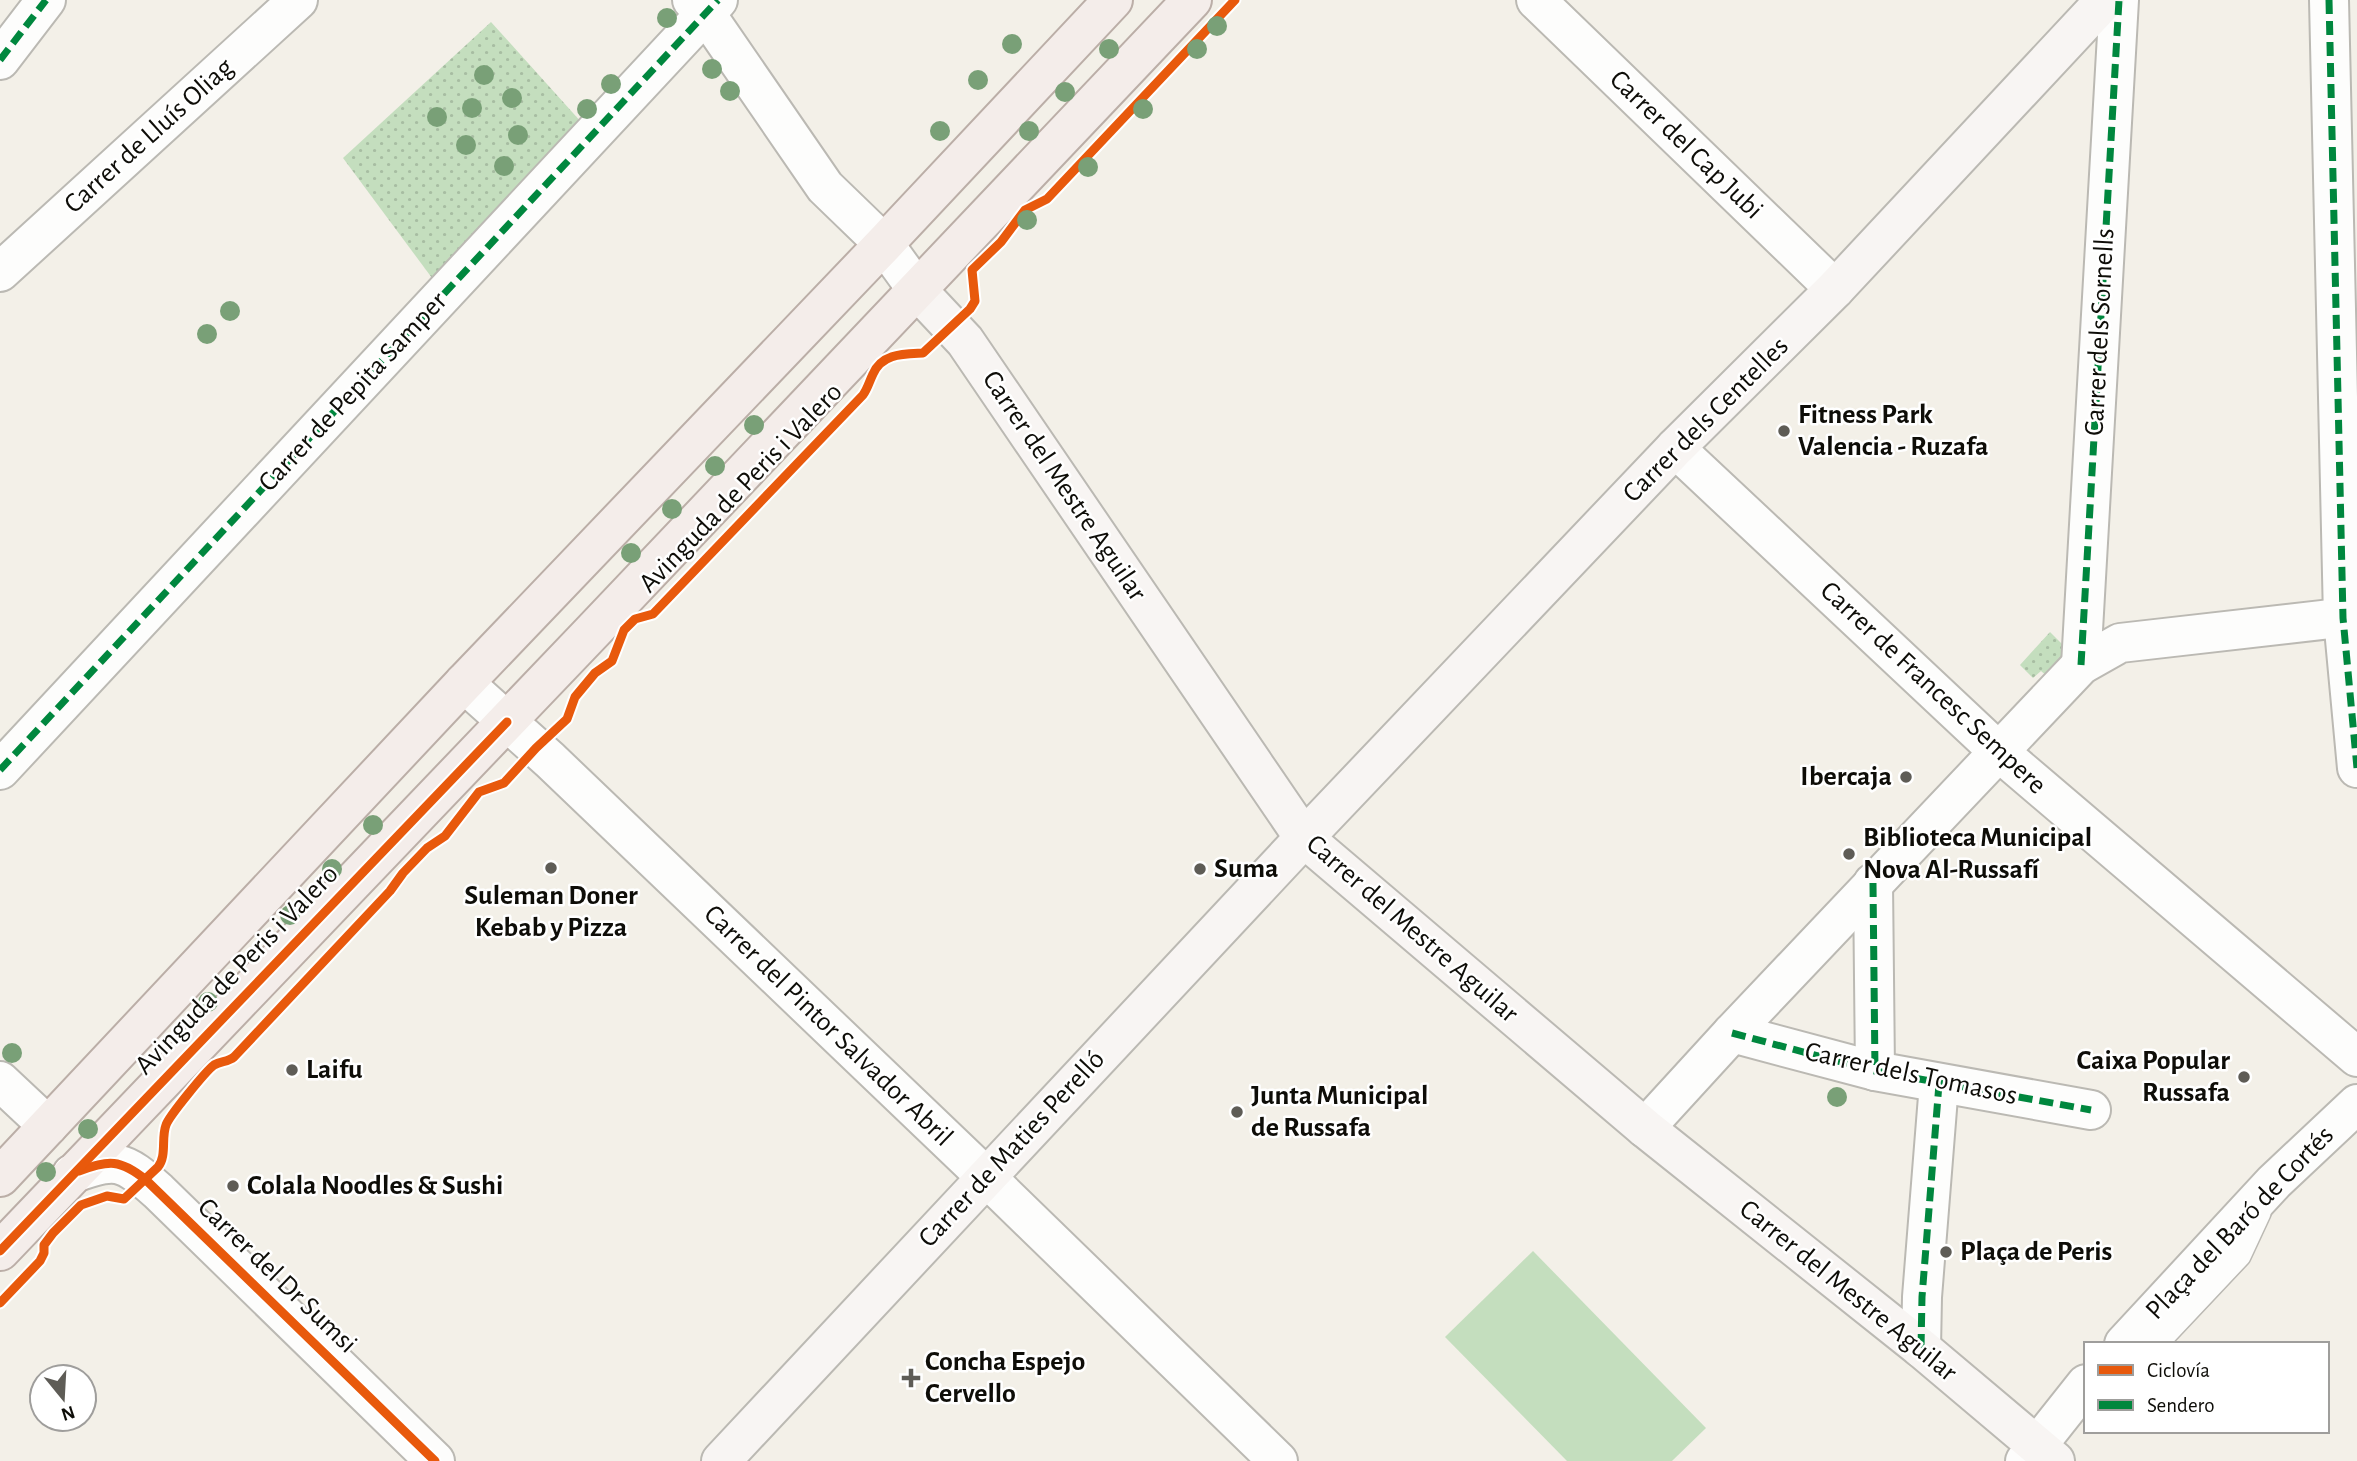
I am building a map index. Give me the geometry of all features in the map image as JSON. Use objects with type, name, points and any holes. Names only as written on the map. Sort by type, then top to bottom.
[{"type":"main road","name":"Avinguda de Peris i Valero","points":[[0,1177],[464,682],[884,244],[1113,0]]},
{"type":"main road","name":"Avinguda de Peris i Valero","points":[[0,1251],[918,291],[1192,0]]},
{"type":"main road","name":"Carrer dels Centelles","points":[[1304,838],[1675,448],[1835,289],[2105,0]]},
{"type":"main road","name":"Carrer del Mestre Aguilar","points":[[918,291],[965,341],[1304,838],[1644,1128],[1920,1348],[2039,1456]]},
{"type":"main road","name":"Carrer de Maties Perelló","points":[[721,1461],[1304,838]]},
{"type":"street","points":[[0,60],[46,0]]},
{"type":"street","name":"Carrer de Lluís Oliag","points":[[0,272],[298,0]]},
{"type":"street","name":"Carrer del Cap Jubi","points":[[1536,0],[1835,289]]},
{"type":"street","name":"Carrer dels Sornells","points":[[2081,665],[2119,0]]},
{"type":"street","points":[[2329,0],[2357,768]]},
{"type":"street","points":[[705,5],[825,187],[884,244],[918,291]]},
{"type":"street","name":"Carrer de Pepita Samper","points":[[0,770],[705,5]]},
{"type":"street","name":"Carrer de Francesc Sempere","points":[[1675,448],[1998,751],[2357,1058]]},
{"type":"street","points":[[1644,1128],[2081,665],[2120,643],[2350,617]]},
{"type":"street","name":"Carrer del Pintor Salvador Abril","points":[[464,682],[986,1177],[1278,1461]]},
{"type":"street","points":[[1873,883],[1875,1071]]},
{"type":"street","name":"Carrer dels Tomasos","points":[[1732,1033],[1875,1071],[2091,1110]]},
{"type":"street","points":[[0,1081],[48,1126]]},
{"type":"street","points":[[1920,1348],[1939,1084]]},
{"type":"street","name":"Plaça del Baró de Cortés","points":[[2126,1342],[2274,1182],[2357,1104]]},
{"type":"street","name":"Carrer del Dr Sumsi","points":[[72,1174],[97,1164],[117,1163],[130,1168],[158,1191],[435,1461]]},
{"type":"street","points":[[2039,1456],[2084,1387]]},
{"type":"lane","points":[[2159,1342],[2240,1256],[2274,1182]]},
{"type":"green space","points":[[491,22],[582,123],[432,278],[343,158]]},
{"type":"green space","points":[[2050,632],[2066,648],[2068,656],[2048,677],[2041,671],[2033,678],[2020,665]]},
{"type":"green space","points":[[1533,1251],[1706,1428],[1672,1461],[1567,1461],[1445,1337]]},
{"type":"marked path","points":[[0,60],[46,0]]},
{"type":"marked path","points":[[0,770],[718,0]]},
{"type":"marked path","points":[[2081,665],[2119,0]]},
{"type":"marked path","points":[[2329,0],[2343,618],[2357,768]]},
{"type":"marked path","points":[[1873,883],[1875,1071]]},
{"type":"marked path","points":[[1732,1033],[1875,1071],[2091,1110]]},
{"type":"marked path","points":[[1921,1348],[1922,1297],[1939,1084]]},
{"type":"cycle path","points":[[0,1303],[40,1261],[44,1245],[81,1205],[107,1196],[124,1199],[158,1167],[162,1158],[166,1125],[180,1104],[214,1065],[234,1057],[390,891],[403,873],[427,848],[445,836],[479,792],[504,783],[567,719],[575,697],[595,673],[612,661],[624,630],[635,619],[653,614],[863,395],[877,367],[894,356],[923,353],[970,309],[975,301],[972,270],[1001,242],[1025,210],[1047,199],[1235,0]]},
{"type":"cycle path","points":[[0,1251],[507,722]]},
{"type":"cycle path","points":[[79,1171],[107,1163],[129,1168],[146,1180],[435,1461]]},
{"type":"place","name":"Fitness Park Valencia - Ruzafa","points":[[1784,431]]},
{"type":"place","name":"Ibercaja","points":[[1906,777]]},
{"type":"place","name":"Biblioteca Municipal Nova Al-Russafí","points":[[1849,854]]},
{"type":"place","name":"Suleman Doner Kebab y Pizza","points":[[551,868]]},
{"type":"place","name":"Suma","points":[[1200,869]]},
{"type":"place","name":"Laifu","points":[[292,1070]]},
{"type":"place","name":"Caixa Popular Russafa","points":[[2244,1077]]},
{"type":"place","name":"Junta Municipal de Russafa","points":[[1237,1112]]},
{"type":"place","name":"Colala Noodles & Sushi","points":[[233,1186]]},
{"type":"place","name":"Plaça de Peris","points":[[1946,1252]]},
{"type":"place","name":"Concha Espejo Cervello","points":[[911,1378]]}]
